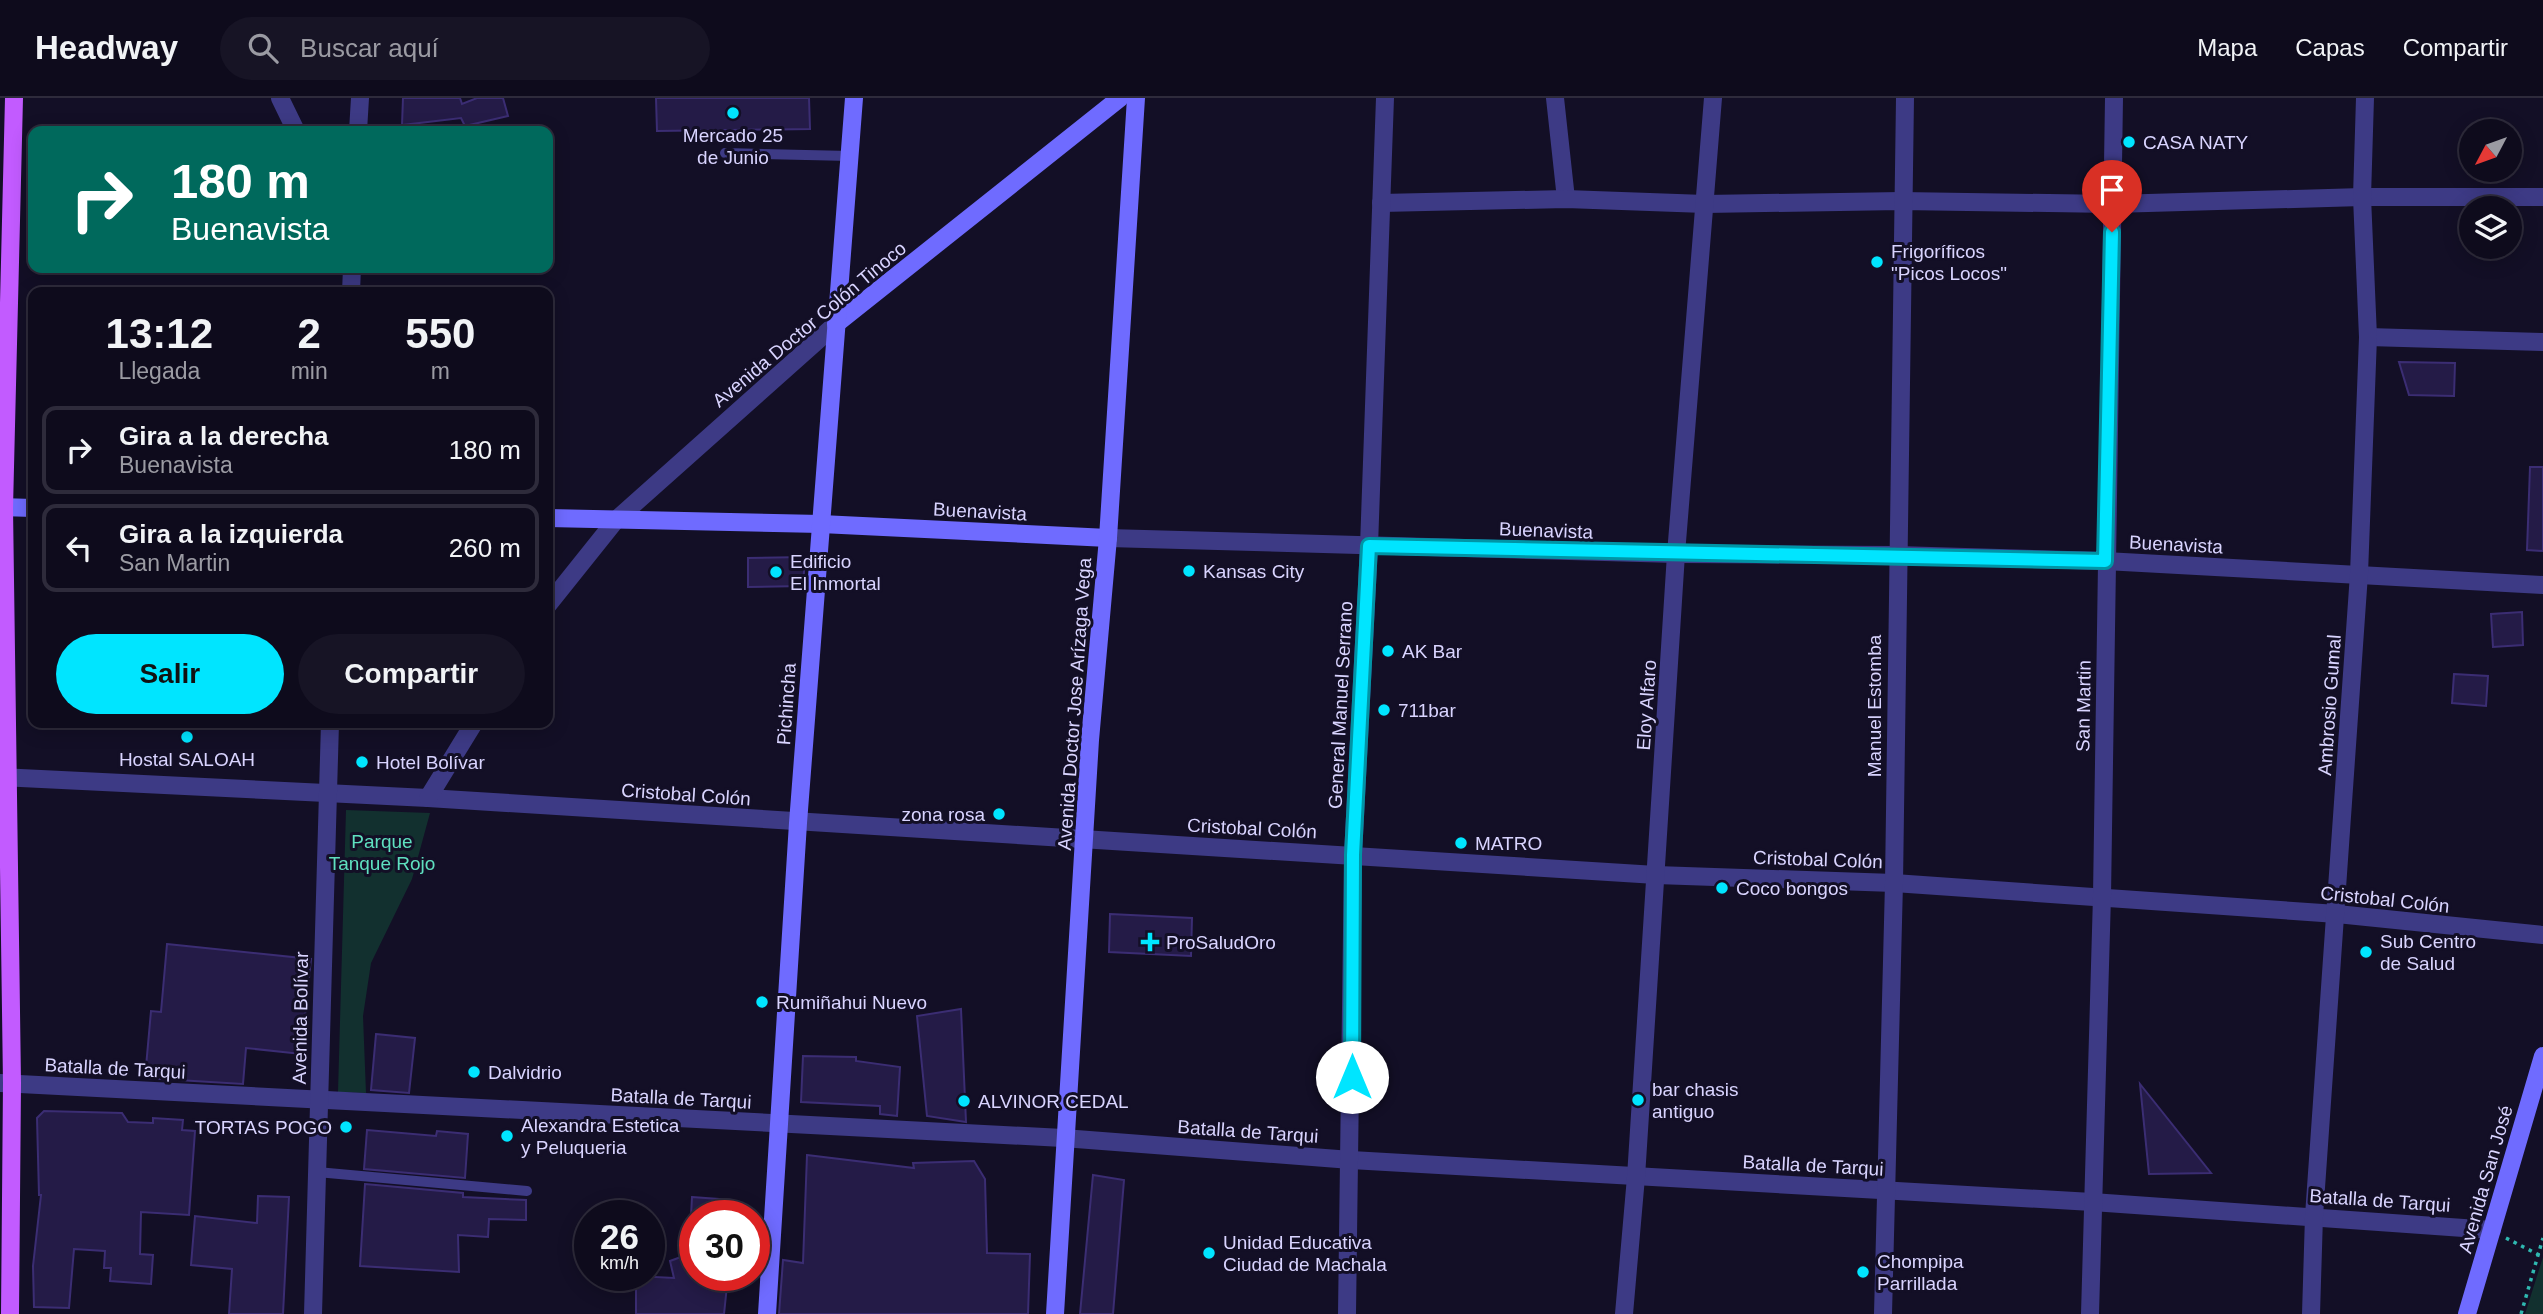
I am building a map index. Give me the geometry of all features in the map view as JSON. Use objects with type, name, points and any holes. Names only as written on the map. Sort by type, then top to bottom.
[{"type":"main road","points":[[10,1314],[2,507],[4,281],[14,98]]},
{"type":"main road","name":"Pichincha","points":[[767,1314],[798,823],[854,98]]},
{"type":"main road","name":"Avenida Doctor Colón Tinoco","points":[[836,324],[1120,98]]},
{"type":"main road","name":"Avenida Doctor Jose Arízaga Vega","points":[[1055,1314],[1084,839],[1108,538],[1136,98]]},
{"type":"main road","points":[[2,507],[28,508]]},
{"type":"main road","name":"Buenavista","points":[[553,518],[821,524],[1108,538]]},
{"type":"main road","name":"Avenida San José","points":[[2467,1314],[2543,1056]]},
{"type":"street","points":[[281,98],[294,126]]},
{"type":"street","points":[[358,126],[360,98]]},
{"type":"street","name":"General Manuel Serrano","points":[[1347,1314],[1353,855],[1369,546],[1385,98]]},
{"type":"street","points":[[1555,98],[1566,199]]},
{"type":"street","name":"Eloy Alfaro","points":[[1624,1314],[1636,1177],[1676,554],[1713,98]]},
{"type":"street","name":"Manuel Estomba","points":[[1883,1314],[1894,883],[1901,201],[1905,98]]},
{"type":"street","name":"San Martin","points":[[2090,1314],[2102,896],[2114,98]]},
{"type":"street","name":"Ambrosio Gumal","points":[[2311,1314],[2314,1216],[2359,574],[2368,337],[2362,197],[2365,98]]},
{"type":"street","points":[[1381,203],[1566,199],[1705,204],[1901,201],[2113,204],[2362,197],[2543,197]]},
{"type":"street","name":"Avenida Doctor Colón Tinoco","points":[[553,599],[616,520],[836,324]]},
{"type":"street","points":[[2368,337],[2543,342]]},
{"type":"street","name":"Buenavista","points":[[1108,538],[1676,554],[1897,555],[2105,561],[2543,585]]},
{"type":"street","name":"Avenida Bolívar","points":[[313,1314],[330,728]]},
{"type":"street","points":[[428,798],[471,728]]},
{"type":"street","name":"Cristobal Colón","points":[[4,777],[428,798],[1656,875],[1894,883],[2337,914],[2543,935]]},
{"type":"street","name":"Batalla de Tarqui","points":[[6,1083],[1067,1138],[1351,1160],[1886,1189],[2492,1230]]},
{"type":"lane","points":[[725,153],[850,156]]},
{"type":"lane","points":[[317,1171],[527,1191]]},
{"type":"path","points":[[2492,1230],[2540,1256]]},
{"type":"path","points":[[2521,1314],[2540,1256],[2543,1238]]},
{"type":"green space","name":"Parque Tanque Rojo","points":[[346,810],[430,813],[412,879],[371,963],[363,1016],[366,1093],[338,1092]]},
{"type":"green space","points":[[2543,1257],[2543,1314],[2525,1314]]},
{"type":"building","points":[[403,98],[460,98],[462,104],[477,98],[503,98],[508,116],[465,126],[461,118],[402,125]]},
{"type":"building","name":"Mercado 25 de Junio","points":[[656,98],[809,98],[810,129],[657,131]]},
{"type":"building","points":[[2399,362],[2455,363],[2454,396],[2409,395]]},
{"type":"building","points":[[2530,467],[2543,467],[2543,551],[2527,550]]},
{"type":"building","name":"Edificio El Inmortal","points":[[805,557],[803,586],[748,587],[748,558]]},
{"type":"building","points":[[2522,612],[2523,645],[2493,647],[2491,614]]},
{"type":"building","points":[[2454,674],[2488,676],[2486,706],[2452,703]]},
{"type":"building","name":"ProSaludOro","points":[[1110,914],[1192,918],[1191,956],[1109,952]]},
{"type":"building","points":[[167,944],[311,959],[301,1054],[246,1048],[243,1084],[145,1078],[151,1011],[161,1012]]},
{"type":"building","points":[[961,1009],[966,1122],[927,1116],[917,1016]]},
{"type":"building","points":[[376,1034],[415,1038],[409,1093],[371,1090]]},
{"type":"building","points":[[803,1056],[856,1057],[856,1061],[900,1067],[897,1116],[880,1114],[880,1106],[801,1102]]},
{"type":"building","points":[[2140,1084],[2211,1173],[2149,1174]]},
{"type":"building","points":[[44,1111],[122,1113],[128,1122],[153,1123],[153,1118],[183,1120],[182,1130],[195,1131],[189,1215],[141,1212],[140,1254],[153,1255],[151,1284],[110,1281],[111,1268],[104,1268],[105,1251],[74,1249],[69,1308],[34,1307],[33,1266],[41,1195],[37,1118]]},
{"type":"building","points":[[367,1130],[436,1136],[437,1131],[468,1134],[465,1178],[364,1169]]},
{"type":"building","points":[[807,1155],[914,1168],[913,1163],[974,1161],[985,1179],[987,1253],[1030,1254],[1028,1314],[779,1314],[783,1260],[803,1263]]},
{"type":"building","points":[[1093,1175],[1124,1180],[1113,1314],[1080,1314]]},
{"type":"building","points":[[365,1184],[463,1193],[463,1197],[526,1200],[526,1220],[489,1219],[488,1237],[458,1235],[459,1272],[360,1266]]},
{"type":"building","points":[[258,1196],[289,1197],[283,1314],[229,1314],[232,1269],[191,1265],[195,1216],[257,1223]]},
{"type":"building","points":[[692,1197],[732,1200],[692,1200]]},
{"type":"building","points":[[679,1258],[679,1291],[726,1291],[724,1314],[636,1314],[636,1291],[665,1291],[665,1278],[674,1278],[670,1261]]},
{"type":"place","name":"Mercado 25 de Junio","points":[[733,113]]},
{"type":"place","name":"CASA NATY","points":[[2129,142]]},
{"type":"place","name":"Frigoríficos \"Picos Locos\"","points":[[1877,262]]},
{"type":"place","name":"Kansas City","points":[[1189,571]]},
{"type":"place","name":"Edificio El Inmortal","points":[[776,572]]},
{"type":"place","name":"AK Bar","points":[[1388,651]]},
{"type":"place","name":"711bar","points":[[1384,710]]},
{"type":"place","name":"Hostal SALOAH","points":[[187,737]]},
{"type":"place","name":"Hotel Bolívar","points":[[362,762]]},
{"type":"place","name":"zona rosa","points":[[999,814]]},
{"type":"place","name":"MATRO","points":[[1461,843]]},
{"type":"place","name":"Coco bongos","points":[[1722,888]]},
{"type":"place","name":"ProSaludOro","points":[[1150,942]]},
{"type":"place","name":"Sub Centro de Salud","points":[[2366,952]]},
{"type":"place","name":"Rumiñahui Nuevo","points":[[762,1002]]},
{"type":"place","name":"Dalvidrio","points":[[474,1072]]},
{"type":"place","name":"bar chasis antiguo","points":[[1638,1100]]},
{"type":"place","name":"ALVINOR CEDAL","points":[[964,1101]]},
{"type":"place","name":"TORTAS POGO","points":[[346,1127]]},
{"type":"place","name":"Alexandra Estetica y Peluqueria","points":[[507,1136]]},
{"type":"place","name":"Unidad Educativa Ciudad de Machala","points":[[1209,1253]]},
{"type":"place","name":"Chompipa Parrillada","points":[[1863,1272]]},
{"type":"route","points":[[1352,1077],[1353,855],[1369,546],[2105,561],[2112,232]]}]
